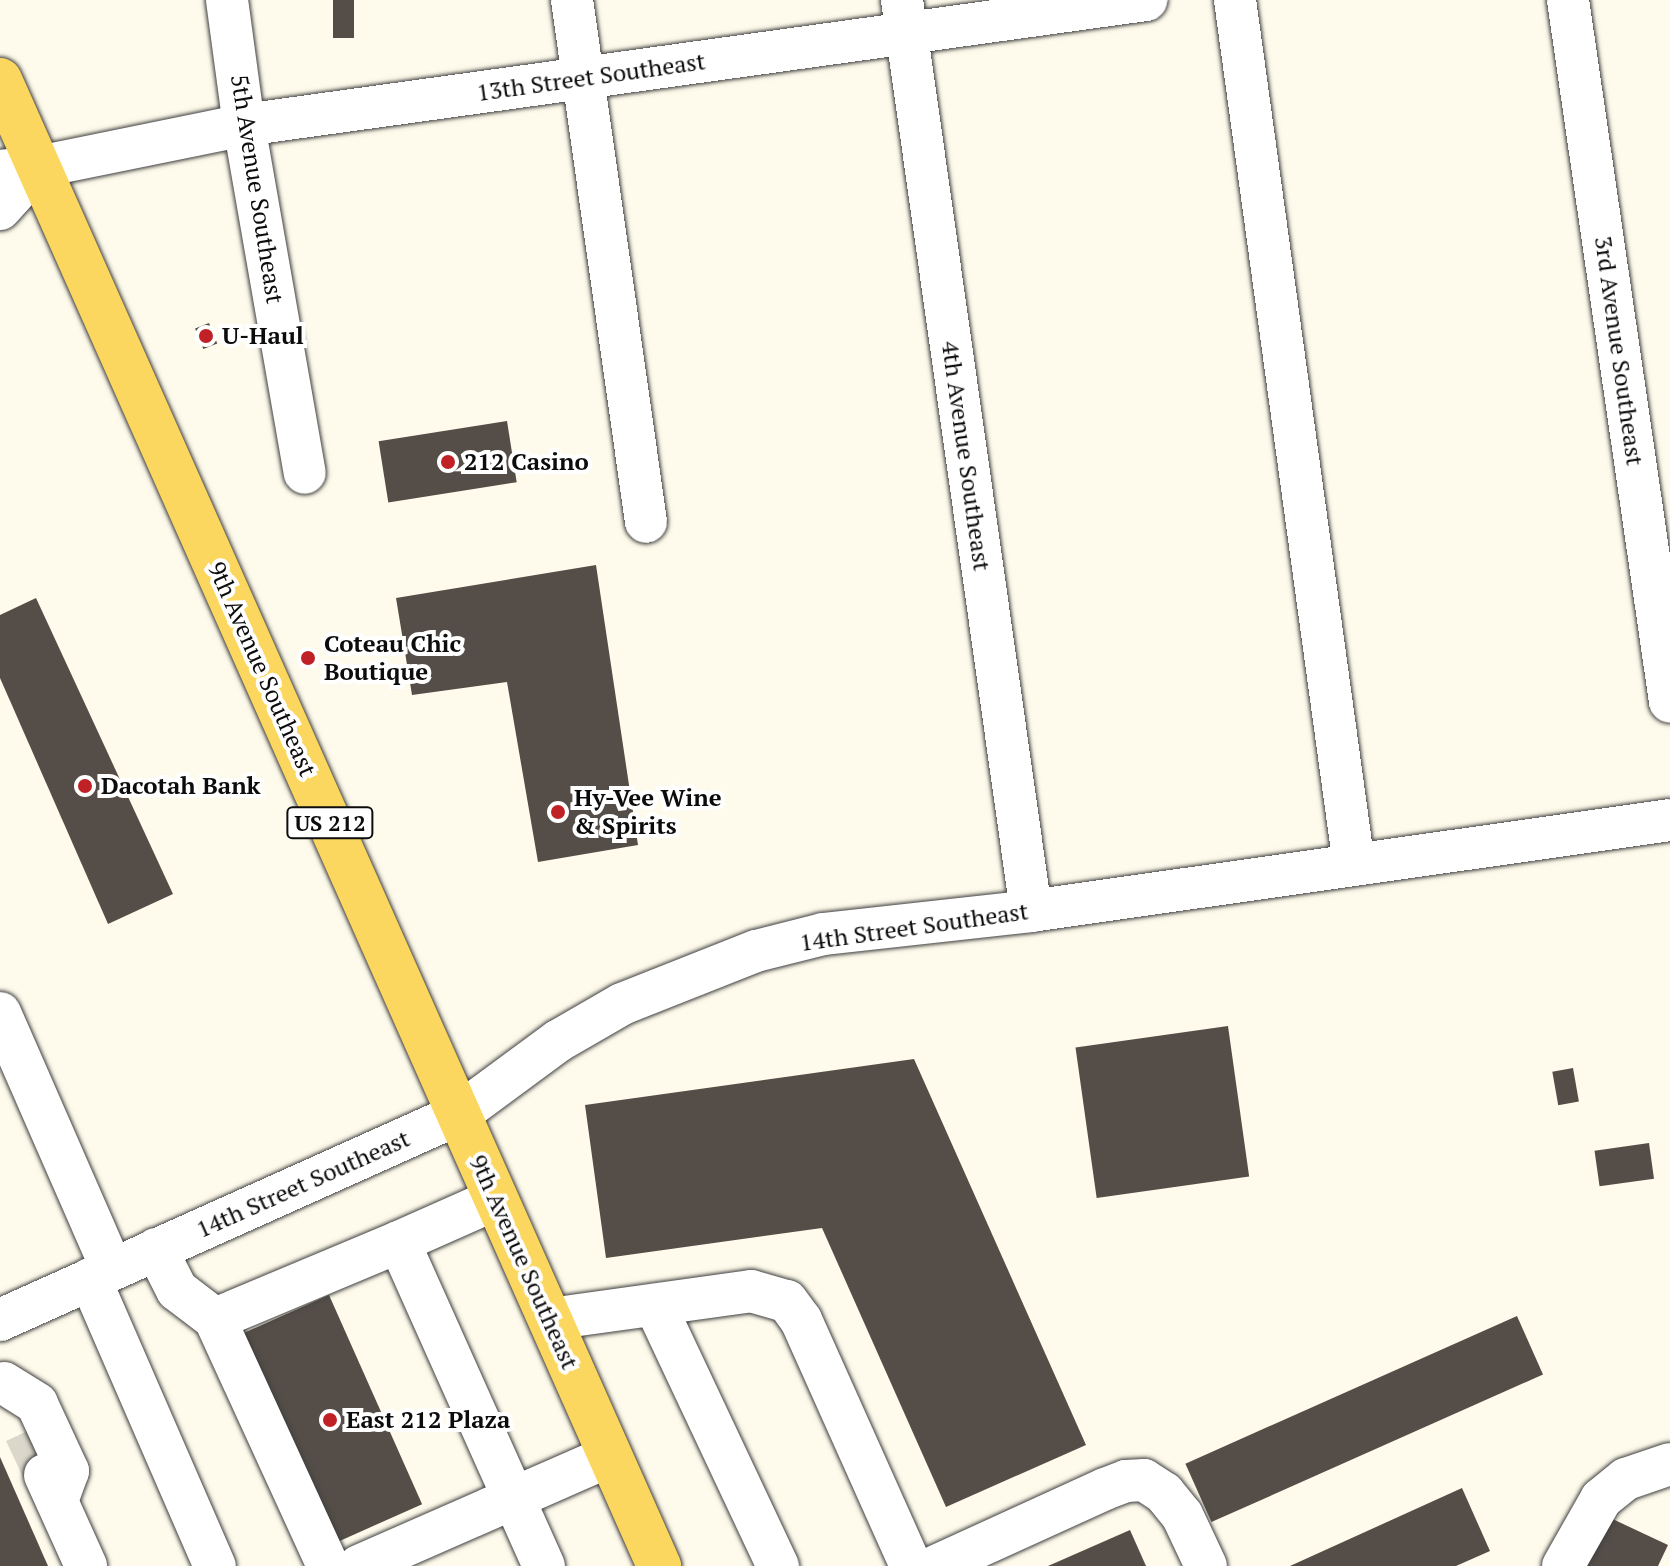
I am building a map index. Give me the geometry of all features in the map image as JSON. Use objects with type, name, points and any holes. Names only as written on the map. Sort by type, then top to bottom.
[{"type":"main road","name":"9th Avenue Southeast","points":[[0,80],[19,169],[459,1114],[659,1566]]},
{"type":"street","name":"5th Avenue Southeast","points":[[227,0],[244,125],[305,473]]},
{"type":"street","points":[[572,0],[646,522]]},
{"type":"street","name":"13th Street Southeast","points":[[19,169],[244,125],[583,78],[904,17],[1146,0]]},
{"type":"street","points":[[1235,0],[1354,865]]},
{"type":"street","name":"3rd Avenue Southeast","points":[[1568,0],[1670,702]]},
{"type":"street","name":"4th Avenue Southeast","points":[[904,17],[1031,911]]},
{"type":"street","points":[[0,209],[19,169]]},
{"type":"street","name":"14th Street Southeast","points":[[0,1320],[459,1114],[558,1041],[622,1004],[698,972],[823,934],[1031,911],[1670,820]]},
{"type":"street","points":[[0,1013],[215,1566]]},
{"type":"street","points":[[215,1319],[496,1199]]},
{"type":"street","points":[[399,1242],[544,1566]]},
{"type":"street","points":[[156,1249],[177,1290],[215,1319],[328,1566]]},
{"type":"street","points":[[550,1319],[751,1291],[787,1301],[801,1320],[911,1566]]},
{"type":"street","points":[[655,1305],[778,1566]]},
{"type":"street","points":[[2,1379],[25,1432]]},
{"type":"street","points":[[2,1379],[37,1404],[68,1471],[50,1485],[86,1566]]},
{"type":"street","points":[[359,1566],[610,1456]]},
{"type":"street","points":[[1563,1566],[1601,1499],[1626,1479],[1670,1464]]},
{"type":"street","points":[[936,1566],[1105,1489],[1126,1481],[1144,1480],[1164,1493],[1182,1515],[1206,1566]]},
{"type":"building","points":[[333,0],[354,0],[354,38],[333,38]]},
{"type":"building","name":"U-Haul","points":[[209,323],[217,343],[203,349],[195,329]]},
{"type":"building","name":"212 Casino","points":[[507,421],[517,482],[388,503],[379,441]]},
{"type":"building","points":[[596,565],[638,845],[538,862],[507,682],[412,695],[396,598]]},
{"type":"building","name":"Dacotah Bank","points":[[36,598],[173,894],[108,924],[0,678],[0,615]]},
{"type":"building","points":[[1228,1026],[1249,1177],[1097,1198],[1075,1047]]},
{"type":"building","points":[[914,1059],[1086,1445],[946,1507],[822,1228],[606,1258],[585,1105]]},
{"type":"building","points":[[1573,1068],[1579,1101],[1558,1105],[1552,1072]]},
{"type":"building","points":[[1649,1143],[1654,1179],[1600,1186],[1595,1151]]},
{"type":"building","name":"East 212 Plaza","points":[[329,1295],[422,1504],[331,1545],[238,1336]]},
{"type":"building","points":[[1517,1316],[1543,1374],[1211,1522],[1185,1464]]},
{"type":"building","points":[[0,1457],[48,1566],[0,1566]]},
{"type":"building","points":[[1462,1488],[1490,1551],[1456,1566],[1290,1566]]},
{"type":"building","points":[[1604,1515],[1668,1545],[1658,1566],[1580,1566]]},
{"type":"building","points":[[1130,1530],[1146,1566],[1048,1566]]},
{"type":"tunnel","points":[[25,1432],[43,1470]]},
{"type":"place","name":"U-Haul","points":[[206,336]]},
{"type":"place","name":"212 Casino","points":[[448,462]]},
{"type":"place","name":"Coteau Chic Boutique","points":[[308,658]]},
{"type":"place","name":"Dacotah Bank","points":[[85,786]]},
{"type":"place","name":"Hy-Vee Wine & Spirits","points":[[558,812]]},
{"type":"place","name":"East 212 Plaza","points":[[330,1420]]}]
